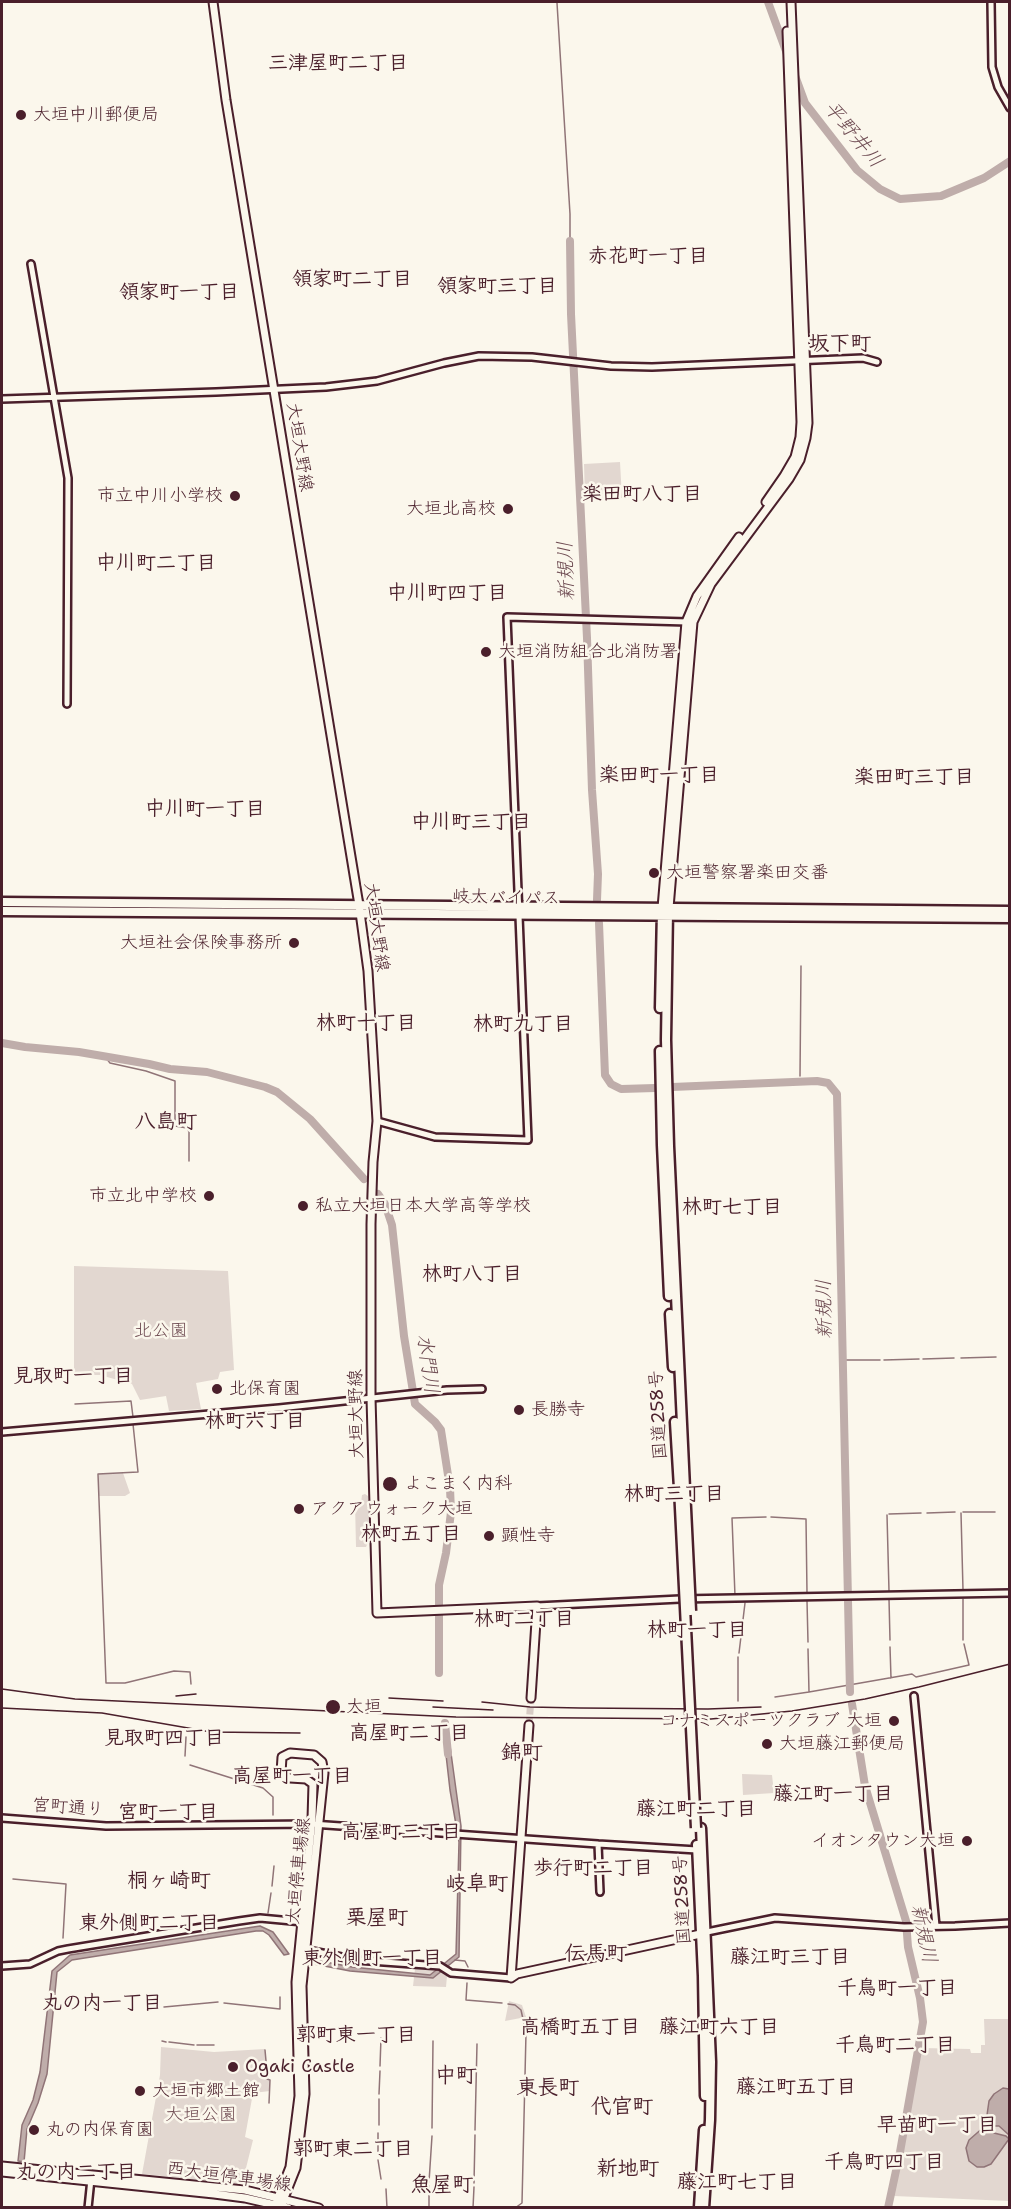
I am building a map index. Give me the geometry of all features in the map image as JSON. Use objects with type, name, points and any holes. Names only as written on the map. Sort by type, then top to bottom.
[{"type":"highway","name":"岐大バイパス","points":[[2,902],[360,909]]},
{"type":"highway","name":"岐大バイパス","points":[[2,910],[1010,911]]},
{"type":"highway","name":"岐大バイパス","points":[[665,911],[1010,918]]},
{"type":"highway","name":"国道258号","points":[[665,911],[660,995],[662,1145],[711,2062],[704,2208]]},
{"type":"highway","name":"国道258号","points":[[699,1828],[697,1850],[704,1933],[705,2073],[705,2120],[699,2208]]},
{"type":"main road","name":"大垣大野線","points":[[213,2],[226,100],[360,909],[370,993],[377,1120],[371,1188],[371,1398],[377,1613],[537,1606]]},
{"type":"main road","points":[[665,911],[690,622],[711,584],[789,479],[800,460],[806,438],[807,423],[801,361],[789,3]]},
{"type":"main road","points":[[531,1698],[537,1606]]},
{"type":"main road","points":[[511,1978],[529,1725]]},
{"type":"main road","name":"大垣停車場線","points":[[280,2204],[290,2167],[299,2096],[296,1996],[324,1767],[318,1758],[309,1755],[290,1753],[284,1755],[283,1776],[306,1779],[313,1784],[316,1824]]},
{"type":"main road","points":[[511,1978],[518,1974],[704,1933]]},
{"type":"main road","name":"西大垣停車場線","points":[[2,2166],[19,2171]]},
{"type":"main road","name":"西大垣停車場線","points":[[2,2172],[19,2171],[91,2179],[217,2187],[280,2204],[319,2208]]},
{"type":"street","points":[[991,2],[992,67],[998,87],[1010,108]]},
{"type":"street","points":[[31,264],[68,478],[67,705]]},
{"type":"street","points":[[2,399],[326,387],[377,381],[478,356],[532,357],[570,363],[652,367],[863,358],[878,362]]},
{"type":"street","points":[[377,1120],[435,1137],[528,1140],[507,617],[690,622]]},
{"type":"street","points":[[2,1432],[279,1408],[413,1393],[482,1389]]},
{"type":"street","points":[[537,1606],[680,1599],[1010,1593]]},
{"type":"street","points":[[914,1696],[936,1926]]},
{"type":"street","name":"宮町通り","points":[[2,1818],[106,1826],[316,1824],[697,1850]]},
{"type":"street","points":[[598,1844],[600,1892]]},
{"type":"street","points":[[704,1933],[766,1919],[789,1917],[906,1927],[1010,1923]]},
{"type":"street","points":[[2,1966],[30,1964],[58,1951],[68,1949],[230,1922],[260,1918],[304,1923]]},
{"type":"street","points":[[302,1949],[356,1960],[440,1966],[451,1973],[511,1978]]},
{"type":"street","points":[[88,2208],[91,2179]]},
{"type":"green space","points":[[620,462],[622,498],[585,499],[584,464]]},
{"type":"green space","name":"北公園","points":[[74,1266],[228,1271],[234,1370],[220,1372],[218,1379],[196,1383],[201,1409],[169,1411],[166,1396],[140,1400],[132,1384],[100,1375],[74,1375]]},
{"type":"green space","points":[[123,1473],[130,1493],[125,1496],[99,1496],[99,1474]]},
{"type":"green space","points":[[362,1495],[368,1496],[369,1540],[366,1547],[356,1547],[355,1503],[361,1503]]},
{"type":"green space","points":[[742,1774],[772,1775],[774,1793],[743,1795]]},
{"type":"green space","points":[[415,1969],[442,1971],[447,1976],[446,1987],[413,1986]]},
{"type":"green space","points":[[509,2001],[522,2005],[526,2017],[505,2021]]},
{"type":"green space","points":[[984,2019],[1009,2019],[1009,2201],[894,2196],[922,2048],[970,2049],[971,2053],[981,2053],[981,2045],[985,2045]]},
{"type":"green space","name":"大垣公園","points":[[161,2047],[214,2052],[265,2049],[266,2079],[270,2080],[270,2091],[253,2093],[245,2137],[253,2140],[242,2184],[142,2174],[160,2075]]},
{"type":"shaded area","points":[[445,1746],[450,1746],[461,1826],[459,1957],[433,1978],[350,1971],[314,1964],[315,1960],[352,1967],[430,1975],[456,1954],[459,1842]]},
{"type":"shaded area","points":[[260,1926],[273,1932],[289,1954],[284,1955],[269,1935],[263,1931],[256,1931],[72,1960],[57,1972],[47,2074],[27,2129],[24,2162],[18,2161],[22,2125],[33,2100],[40,2072],[52,1971],[70,1955]]},
{"type":"shaded area","points":[[1003,2088],[1009,2089],[1009,2135],[999,2126],[990,2126],[986,2122],[989,2101]]},
{"type":"shaded area","points":[[985,2126],[994,2133],[1009,2139],[991,2164],[977,2167],[969,2161],[966,2148],[969,2140]]},
{"type":"waterway","name":"平野井川","points":[[768,2],[787,54]]},
{"type":"waterway","points":[[557,3],[570,241]]},
{"type":"waterway","name":"平野井川","points":[[794,73],[805,103],[857,170],[880,189],[900,199],[941,196],[984,178],[1010,161]]},
{"type":"waterway","name":"新規川","points":[[570,241],[571,314],[592,790],[598,874],[597,900]]},
{"type":"waterway","name":"新規川","points":[[599,923],[605,1075],[611,1084],[621,1089],[655,1088]]},
{"type":"waterway","points":[[800,1076],[801,966]]},
{"type":"waterway","name":"水門川","points":[[2,1043],[79,1052],[170,1069],[207,1072],[265,1087],[277,1092],[310,1119],[364,1179]]},
{"type":"waterway","points":[[106,1058],[110,1063],[146,1071],[175,1081],[175,1123]]},
{"type":"waterway","name":"新規川","points":[[672,1087],[817,1081],[828,1083],[837,1094],[850,1692]]},
{"type":"waterway","points":[[175,1126],[187,1128],[189,1132],[189,1161]]},
{"type":"waterway","name":"水門川","points":[[378,1194],[385,1204],[392,1225],[404,1336],[415,1404],[441,1430],[450,1488],[451,1512],[439,1585],[439,1673]]},
{"type":"waterway","points":[[961,1358],[996,1357]]},
{"type":"waterway","points":[[923,1359],[954,1358]]},
{"type":"waterway","points":[[884,1360],[919,1359]]},
{"type":"waterway","points":[[843,1360],[880,1360]]},
{"type":"waterway","points":[[75,1404],[131,1401],[133,1417]]},
{"type":"waterway","points":[[133,1424],[138,1472],[98,1474],[106,1683],[125,1683],[174,1671],[190,1672],[191,1684]]},
{"type":"waterway","points":[[927,1513],[955,1512]]},
{"type":"waterway","points":[[963,1512],[995,1512]]},
{"type":"waterway","points":[[889,1514],[921,1513]]},
{"type":"waterway","points":[[961,1513],[963,1590]]},
{"type":"waterway","points":[[887,1515],[889,1591]]},
{"type":"waterway","points":[[735,1596],[732,1518],[766,1517]]},
{"type":"waterway","points":[[771,1517],[806,1519],[807,1593]]},
{"type":"waterway","points":[[889,1599],[890,1640]]},
{"type":"waterway","points":[[963,1599],[963,1640]]},
{"type":"waterway","points":[[807,1601],[808,1642]]},
{"type":"waterway","points":[[739,1653],[745,1603]]},
{"type":"waterway","points":[[808,1649],[809,1692],[912,1674],[916,1677],[969,1665],[964,1644]]},
{"type":"waterway","points":[[890,1647],[891,1678]]},
{"type":"waterway","points":[[738,1657],[738,1701]]},
{"type":"waterway","points":[[775,1697],[809,1692]]},
{"type":"waterway","name":"新規川","points":[[852,1704],[865,1786],[906,1921],[908,1947],[923,2022],[888,2208]]},
{"type":"waterway","name":"水門川","points":[[445,1723],[448,1754]]},
{"type":"waterway","points":[[185,1756],[186,1737]]},
{"type":"waterway","points":[[190,1765],[263,1788],[273,1797],[273,1815]]},
{"type":"waterway","points":[[272,1886],[274,1866]]},
{"type":"waterway","points":[[13,1879],[66,1884],[63,1938]]},
{"type":"waterway","points":[[268,1913],[271,1893]]},
{"type":"waterway","points":[[455,1960],[465,1961],[468,1967]]},
{"type":"waterway","points":[[467,1983],[466,2000],[502,2003]]},
{"type":"waterway","points":[[224,2003],[280,2009],[280,1997]]},
{"type":"waterway","points":[[164,2007],[218,2002]]},
{"type":"waterway","points":[[508,2004],[515,2005],[521,2010],[526,2033],[522,2203],[515,2208]]},
{"type":"waterway","points":[[380,2066],[381,2038]]},
{"type":"waterway","points":[[162,2041],[166,2042]]},
{"type":"waterway","points":[[432,2128],[433,2041]]},
{"type":"waterway","points":[[169,2042],[194,2045]]},
{"type":"waterway","points":[[475,2130],[477,2044]]},
{"type":"waterway","points":[[197,2045],[214,2045]]},
{"type":"waterway","points":[[265,2050],[266,2061]]},
{"type":"waterway","points":[[267,2067],[267,2079],[270,2080],[269,2103]]},
{"type":"waterway","points":[[379,2094],[380,2071]]},
{"type":"waterway","points":[[379,2099],[379,2125]]},
{"type":"waterway","points":[[378,2133],[378,2155]]},
{"type":"waterway","points":[[474,2183],[475,2135]]},
{"type":"waterway","points":[[429,2182],[432,2136]]},
{"type":"waterway","points":[[378,2160],[381,2179]]},
{"type":"waterway","points":[[429,2186],[429,2208]]},
{"type":"waterway","points":[[473,2208],[474,2187]]},
{"type":"waterway","points":[[386,2189],[387,2208]]},
{"type":"tunnel","points":[[529,1725],[531,1698]]},
{"type":"railway","points":[[2,1689],[75,1699],[456,1717],[711,1719],[792,1711],[865,1699],[1010,1664]]},
{"type":"railway","points":[[176,1696],[196,1694]]},
{"type":"railway","points":[[389,1698],[443,1701]]},
{"type":"railway","points":[[482,1702],[530,1707],[580,1708],[761,1707]]},
{"type":"railway","points":[[433,1707],[493,1710]]},
{"type":"railway","points":[[2,1708],[102,1713],[211,1732],[300,1733]]},
{"type":"place","name":"大垣中川郵便局","points":[[21,115]]},
{"type":"place","name":"市立中川小学校","points":[[235,496]]},
{"type":"place","name":"大垣北高校","points":[[508,509]]},
{"type":"place","name":"大垣消防組合北消防署","points":[[486,652]]},
{"type":"place","name":"大垣警察署楽田交番","points":[[654,873]]},
{"type":"place","name":"大垣社会保険事務所","points":[[294,943]]},
{"type":"place","name":"市立北中学校","points":[[209,1196]]},
{"type":"place","name":"私立大垣日本大学高等学校","points":[[303,1206]]},
{"type":"place","name":"北保育園","points":[[217,1389]]},
{"type":"place","name":"長勝寺","points":[[519,1410]]},
{"type":"place","name":"よこまく内科","points":[[390,1484]]},
{"type":"place","name":"アクアウォーク大垣","points":[[299,1509]]},
{"type":"place","name":"顕性寺","points":[[489,1536]]},
{"type":"place","name":"大垣","points":[[333,1707]]},
{"type":"place","name":"コナミスポーツクラブ 大垣","points":[[894,1721]]},
{"type":"place","name":"大垣藤江郵便局","points":[[767,1744]]},
{"type":"place","name":"イオンタウン大垣","points":[[967,1841]]},
{"type":"place","name":"Ogaki Castle","points":[[233,2067]]},
{"type":"place","name":"大垣市郷土館","points":[[140,2091]]},
{"type":"place","name":"丸の内保育園","points":[[34,2130]]},
{"type":"district","name":"三津屋町二丁目","points":[[338,64]]},
{"type":"district","name":"赤花町一丁目","points":[[648,257]]},
{"type":"district","name":"領家町二丁目","points":[[352,280]]},
{"type":"district","name":"領家町三丁目","points":[[497,287]]},
{"type":"district","name":"領家町一丁目","points":[[179,293]]},
{"type":"district","name":"坂下町","points":[[840,345]]},
{"type":"district","name":"楽田町八丁目","points":[[642,495]]},
{"type":"district","name":"中川町二丁目","points":[[156,564]]},
{"type":"district","name":"中川町四丁目","points":[[447,594]]},
{"type":"district","name":"楽田町一丁目","points":[[659,776]]},
{"type":"district","name":"楽田町三丁目","points":[[914,778]]},
{"type":"district","name":"中川町一丁目","points":[[205,810]]},
{"type":"district","name":"中川町三丁目","points":[[471,823]]},
{"type":"district","name":"林町十丁目","points":[[366,1024]]},
{"type":"district","name":"林町九丁目","points":[[523,1025]]},
{"type":"district","name":"八島町","points":[[166,1123]]},
{"type":"district","name":"林町七丁目","points":[[732,1208]]},
{"type":"district","name":"林町八丁目","points":[[472,1275]]},
{"type":"district","name":"見取町一丁目","points":[[73,1377]]},
{"type":"district","name":"林町六丁目","points":[[255,1422]]},
{"type":"district","name":"林町三丁目","points":[[674,1495]]},
{"type":"district","name":"林町五丁目","points":[[411,1535]]},
{"type":"district","name":"林町二丁目","points":[[524,1620]]},
{"type":"district","name":"林町一丁目","points":[[697,1631]]},
{"type":"district","name":"高屋町二丁目","points":[[409,1734]]},
{"type":"district","name":"見取町四丁目","points":[[164,1739]]},
{"type":"district","name":"錦町","points":[[522,1754]]},
{"type":"district","name":"高屋町一丁目","points":[[292,1777]]},
{"type":"district","name":"藤江町一丁目","points":[[833,1795]]},
{"type":"district","name":"藤江町二丁目","points":[[696,1810]]},
{"type":"district","name":"宮町一丁目","points":[[168,1813]]},
{"type":"district","name":"高屋町三丁目","points":[[401,1833]]},
{"type":"district","name":"歩行町二丁目","points":[[593,1869]]},
{"type":"district","name":"桐ヶ崎町","points":[[169,1882]]},
{"type":"district","name":"岐阜町","points":[[477,1885]]},
{"type":"district","name":"栗屋町","points":[[377,1919]]},
{"type":"district","name":"東外側町二丁目","points":[[149,1924]]},
{"type":"district","name":"伝馬町","points":[[596,1955]]},
{"type":"district","name":"藤江町三丁目","points":[[790,1958]]},
{"type":"district","name":"東外側町一丁目","points":[[372,1959]]},
{"type":"district","name":"千鳥町一丁目","points":[[897,1989]]},
{"type":"district","name":"丸の内一丁目","points":[[102,2004]]},
{"type":"district","name":"高橋町五丁目","points":[[580,2028]]},
{"type":"district","name":"藤江町六丁目","points":[[719,2028]]},
{"type":"district","name":"郭町東一丁目","points":[[356,2036]]},
{"type":"district","name":"千鳥町二丁目","points":[[895,2046]]},
{"type":"district","name":"中町","points":[[456,2077]]},
{"type":"district","name":"藤江町五丁目","points":[[796,2088]]},
{"type":"district","name":"東長町","points":[[548,2089]]},
{"type":"district","name":"代官町","points":[[622,2108]]},
{"type":"district","name":"早苗町一丁目","points":[[937,2126]]},
{"type":"district","name":"郭町東二丁目","points":[[353,2150]]},
{"type":"district","name":"千鳥町四丁目","points":[[884,2163]]},
{"type":"district","name":"新地町","points":[[628,2170]]},
{"type":"district","name":"丸の内二丁目","points":[[76,2173]]},
{"type":"district","name":"藤江町七丁目","points":[[737,2183]]},
{"type":"district","name":"魚屋町","points":[[442,2186]]}]
